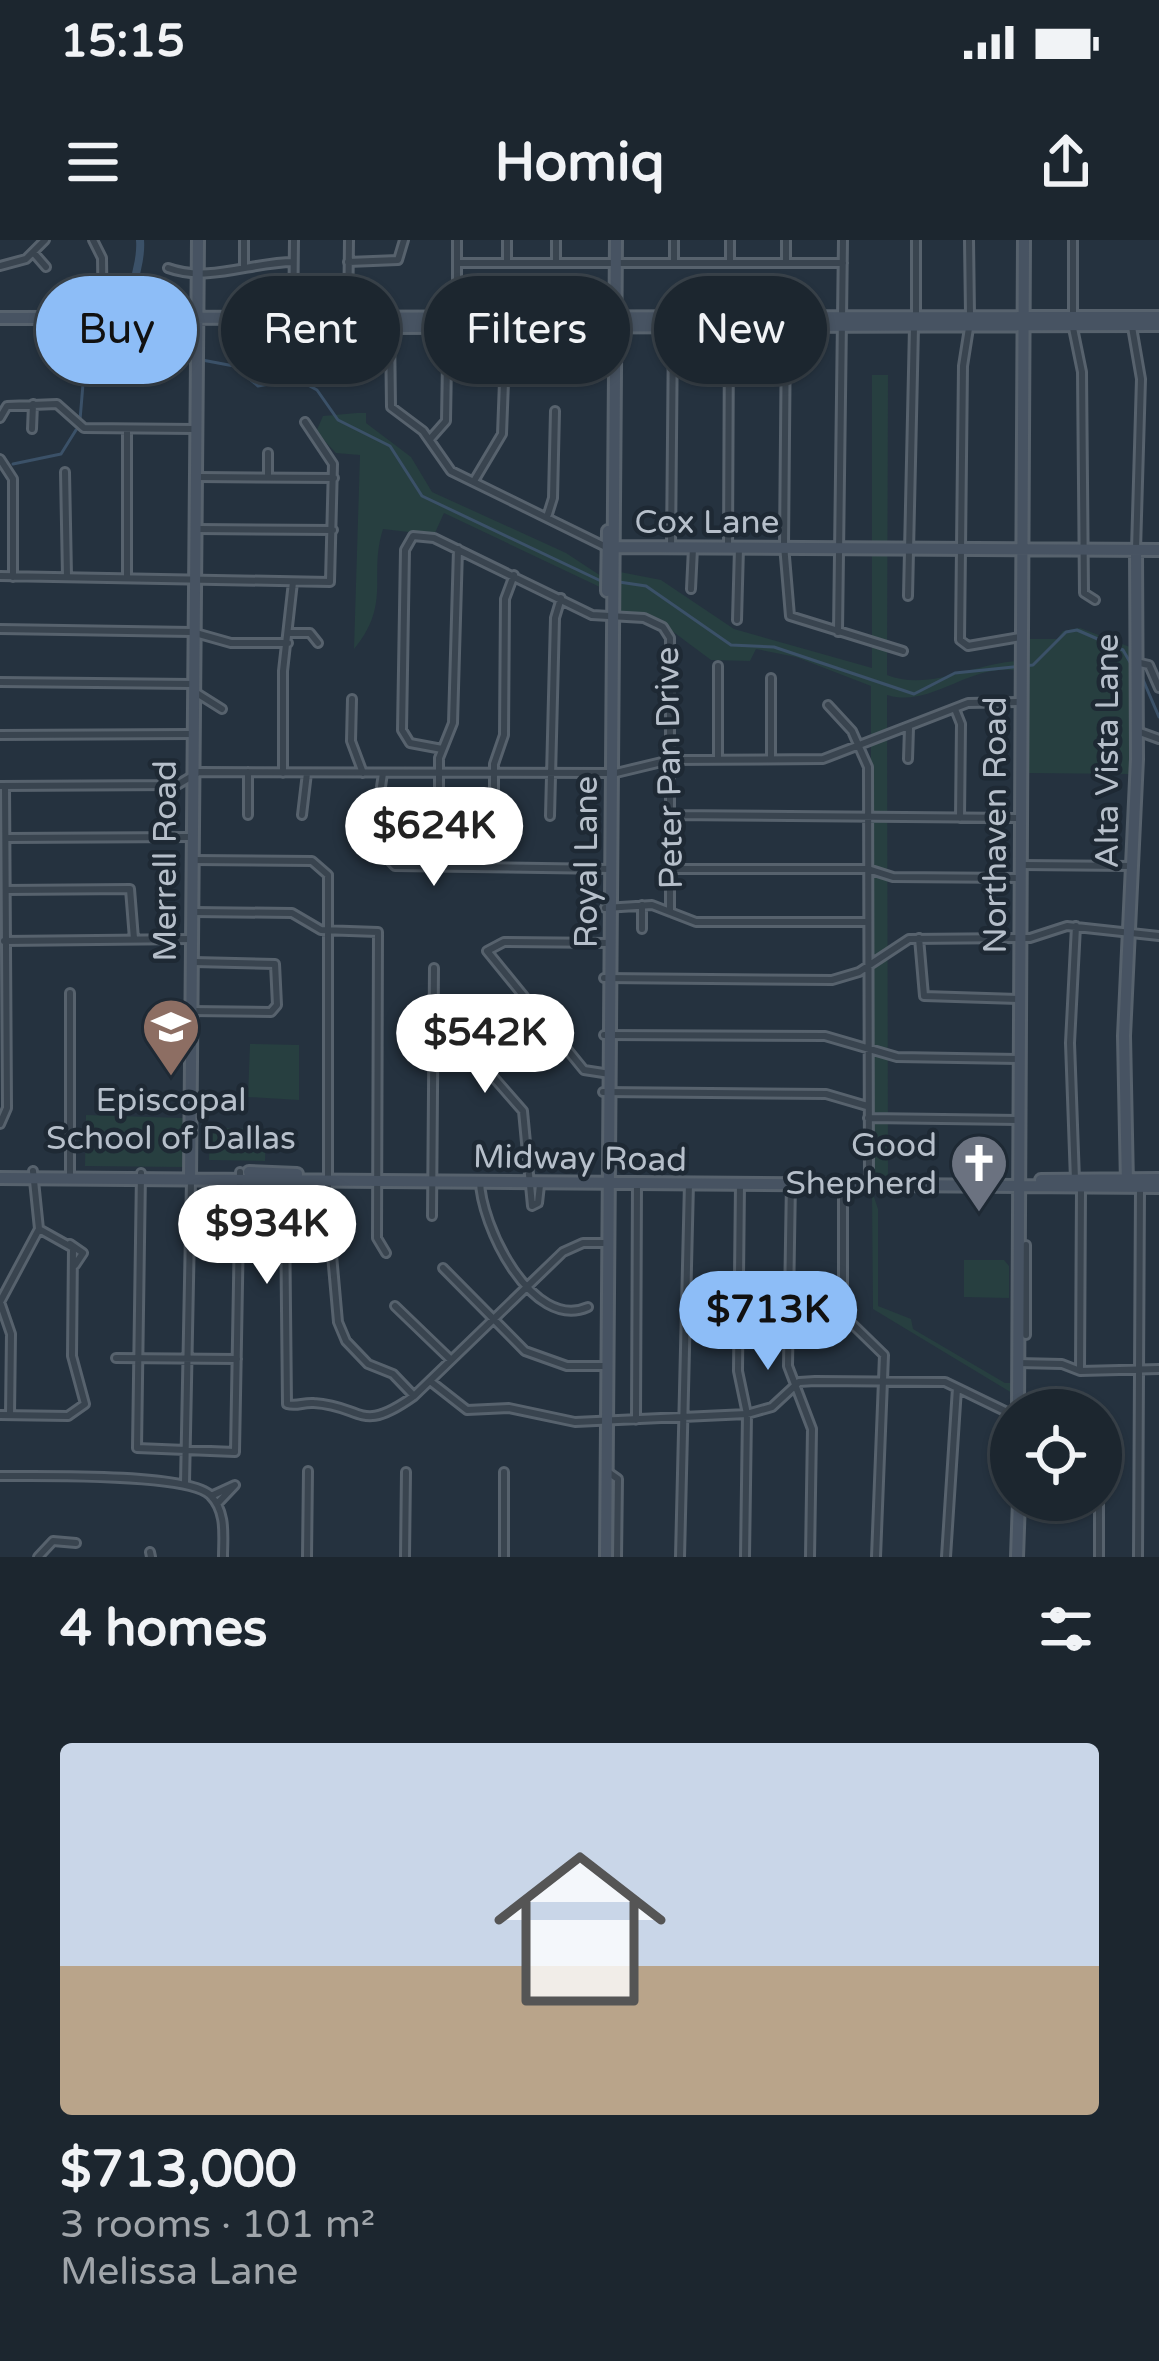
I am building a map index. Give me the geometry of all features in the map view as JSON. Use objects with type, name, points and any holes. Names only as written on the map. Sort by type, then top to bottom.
[{"type":"main road","name":"Merrell Road","points":[[196,276],[198,240]]},
{"type":"main road","name":"Royal Lane","points":[[613,240],[613,276]]},
{"type":"main road","name":"Northaven Road","points":[[1017,1389],[1022,1321],[1018,1306],[1022,1263],[1018,1120],[1024,240]]},
{"type":"main road","points":[[827,322],[1159,321]]},
{"type":"main road","points":[[0,322],[36,322]]},
{"type":"main road","name":"Merrell Road","points":[[190,1176],[196,384]]},
{"type":"main road","name":"Royal Lane","points":[[602,1557],[612,384]]},
{"type":"main road","name":"Cox Lane","points":[[611,548],[1159,550]]},
{"type":"main road","name":"Alta Vista Lane","points":[[1134,1183],[1124,1057],[1137,731],[1136,550]]},
{"type":"main road","name":"Midway Road","points":[[0,1174],[1159,1183]]},
{"type":"main road","name":"Midway Road","points":[[843,1183],[1018,1184]]},
{"type":"main road","points":[[1017,1557],[1018,1521]]},
{"type":"street","points":[[0,266],[18,263],[45,240]]},
{"type":"street","points":[[93,240],[103,258],[103,276]]},
{"type":"street","points":[[244,240],[244,268]]},
{"type":"street","points":[[293,276],[294,240]]},
{"type":"street","points":[[348,276],[349,240]]},
{"type":"street","points":[[348,262],[398,260],[404,240]]},
{"type":"street","points":[[457,276],[458,240]]},
{"type":"street","points":[[507,240],[507,262]]},
{"type":"street","points":[[556,240],[556,262]]},
{"type":"street","points":[[674,240],[674,263]]},
{"type":"street","points":[[730,240],[730,263]]},
{"type":"street","points":[[786,240],[786,263]]},
{"type":"street","points":[[838,633],[843,240]]},
{"type":"street","points":[[908,596],[916,240]]},
{"type":"street","points":[[970,240],[970,321],[962,372],[961,642],[1022,638]]},
{"type":"street","points":[[1073,240],[1073,321],[1082,372],[1084,593],[1095,600]]},
{"type":"street","points":[[33,252],[46,267]]},
{"type":"street","points":[[168,268],[196,272],[293,262]]},
{"type":"street","points":[[457,262],[843,263]]},
{"type":"street","name":"Alta Vista Lane","points":[[1131,321],[1141,379],[1136,550]]},
{"type":"street","name":"Cox Lane","points":[[391,384],[391,407],[430,439],[449,470],[611,548]]},
{"type":"street","points":[[430,439],[446,421],[447,384]]},
{"type":"street","points":[[473,483],[502,434],[504,384]]},
{"type":"street","points":[[671,548],[672,384]]},
{"type":"street","points":[[730,384],[737,620]]},
{"type":"street","points":[[786,384],[785,549],[790,616],[903,652]]},
{"type":"street","points":[[0,418],[5,404],[33,404],[63,407],[78,426],[196,429]]},
{"type":"street","points":[[32,429],[33,404]]},
{"type":"street","points":[[548,514],[554,498],[555,411]]},
{"type":"street","points":[[0,576],[293,582],[333,578],[332,458],[304,422]]},
{"type":"street","points":[[127,578],[128,429]]},
{"type":"street","points":[[268,454],[268,478]]},
{"type":"street","points":[[0,459],[13,478],[13,577]]},
{"type":"street","points":[[65,472],[67,578]]},
{"type":"street","points":[[195,477],[334,478]]},
{"type":"street","points":[[193,529],[333,530]]},
{"type":"street","name":"Peter Pan Drive","points":[[442,749],[410,743],[401,730],[405,550],[410,538],[422,533],[561,598],[610,618],[646,619],[669,634],[670,912]]},
{"type":"street","points":[[691,590],[693,548]]},
{"type":"street","points":[[439,816],[438,773],[453,723],[458,549]]},
{"type":"street","points":[[494,815],[494,773],[504,735],[505,599],[514,575]]},
{"type":"street","points":[[283,772],[293,582]]},
{"type":"street","points":[[550,816],[555,618],[561,598]]},
{"type":"street","points":[[0,628],[192,632],[231,643],[288,643]]},
{"type":"street","points":[[290,633],[310,633],[318,643]]},
{"type":"street","points":[[1137,668],[1149,665],[1159,688]]},
{"type":"street","points":[[718,666],[718,760]]},
{"type":"street","points":[[771,678],[771,760]]},
{"type":"street","points":[[0,682],[192,688],[222,709]]},
{"type":"street","points":[[352,699],[351,741],[363,773]]},
{"type":"street","points":[[0,1124],[7,1108],[3,786],[177,785],[199,772],[609,774],[670,760],[823,759],[973,702],[1022,702]]},
{"type":"street","points":[[828,705],[867,760],[868,1180]]},
{"type":"street","points":[[955,710],[961,724],[960,818]]},
{"type":"street","points":[[908,728],[908,759]]},
{"type":"street","points":[[1137,731],[1159,740]]},
{"type":"street","points":[[0,734],[191,734]]},
{"type":"street","points":[[248,772],[248,815]]},
{"type":"street","points":[[302,815],[307,773]]},
{"type":"street","points":[[382,773],[374,843],[395,866],[608,869]]},
{"type":"street","points":[[670,815],[1021,818]]},
{"type":"street","points":[[6,838],[190,837]]},
{"type":"street","points":[[190,860],[316,862],[331,884],[328,1210],[340,1330],[368,1364],[393,1374],[414,1396]]},
{"type":"street","points":[[670,868],[868,869],[893,877],[1132,866]]},
{"type":"street","points":[[6,890],[130,889],[134,939]]},
{"type":"street","points":[[608,908],[642,905],[702,923],[868,922]]},
{"type":"street","points":[[642,905],[642,929]]},
{"type":"street","points":[[190,911],[292,913],[329,930],[373,931],[379,936],[377,1238],[386,1253]]},
{"type":"street","points":[[1076,926],[1070,1043],[1078,1183],[1080,1371]]},
{"type":"street","points":[[607,978],[832,980],[868,965],[899,942],[920,938],[1020,938],[1076,926],[1159,936]]},
{"type":"street","points":[[920,938],[924,996],[1019,999]]},
{"type":"street","points":[[2,941],[190,939]]},
{"type":"street","points":[[606,1074],[584,1070],[487,949],[503,942],[608,943]]},
{"type":"street","points":[[190,962],[271,962],[277,968],[275,1010],[190,1011]]},
{"type":"street","points":[[432,1216],[434,968]]},
{"type":"street","points":[[70,993],[70,1176]]},
{"type":"street","points":[[433,1008],[524,1111],[533,1180]]},
{"type":"street","points":[[607,1034],[824,1036],[897,1058],[1019,1059]]},
{"type":"street","points":[[606,1092],[826,1094],[868,1106]]},
{"type":"street","points":[[868,1118],[1018,1120]]},
{"type":"street","points":[[33,1175],[39,1229],[0,1302],[11,1334],[5,1415],[79,1412],[86,1399],[72,1356],[74,1265],[70,1244],[39,1229]]},
{"type":"street","points":[[141,1176],[141,1451],[235,1452],[240,1176]]},
{"type":"street","name":"Merrell Road","points":[[185,1483],[190,1176]]},
{"type":"street","points":[[480,1180],[488,1230],[529,1286],[558,1308],[588,1307]]},
{"type":"street","points":[[636,1420],[638,1182]]},
{"type":"street","points":[[680,1557],[688,1182]]},
{"type":"street","points":[[740,1182],[738,1371],[747,1414],[746,1557]]},
{"type":"street","points":[[791,1182],[788,1366],[812,1429],[810,1557]]},
{"type":"street","points":[[843,1183],[843,1316],[879,1345],[884,1382],[876,1557]]},
{"type":"street","name":"Alta Vista Lane","points":[[1134,1183],[1138,1557]]},
{"type":"street","points":[[328,1210],[286,1214],[287,1404],[292,1408],[320,1403],[368,1418],[414,1396],[489,1319],[571,1248],[605,1243]]},
{"type":"street","points":[[1026,1245],[1022,1263],[1026,1335]]},
{"type":"street","points":[[443,1268],[513,1342],[544,1361],[604,1366]]},
{"type":"street","points":[[395,1306],[450,1358]]},
{"type":"street","points":[[1002,1307],[1018,1306]]},
{"type":"street","points":[[116,1358],[237,1359]]},
{"type":"street","points":[[1018,1363],[1062,1364],[1080,1371],[1159,1369]]},
{"type":"street","points":[[430,1380],[467,1410],[509,1408],[556,1420],[747,1414],[768,1410],[794,1385],[946,1382],[990,1400]]},
{"type":"street","points":[[946,1557],[958,1388]]},
{"type":"street","points":[[307,1557],[308,1471]]},
{"type":"street","points":[[405,1557],[406,1472]]},
{"type":"street","points":[[504,1472],[504,1557]]},
{"type":"street","points":[[603,1472],[618,1479],[617,1557]]},
{"type":"street","points":[[3,1476],[101,1476],[185,1483],[214,1500],[223,1522],[223,1557]]},
{"type":"street","points":[[1099,1557],[1100,1521]]},
{"type":"street","points":[[38,1557],[53,1541],[76,1543]]},
{"type":"green space","points":[[872,375],[888,375],[887,675],[935,679],[1019,661],[1019,671],[984,673],[920,696],[887,695],[888,1176],[871,1175],[871,686],[796,657],[756,649],[750,661],[711,660],[660,622],[618,614],[620,572],[661,580],[734,629],[872,668]]},
{"type":"green space","points":[[366,413],[366,423],[411,457],[432,492],[566,553],[601,576],[602,588],[444,513],[434,535],[383,529],[376,603],[366,633],[354,649],[360,455],[336,453],[316,432],[323,416]]},
{"type":"green space","points":[[1080,628],[1130,647],[1131,774],[1027,773],[1027,639],[1057,639],[1063,631]]},
{"type":"green space","points":[[250,1044],[299,1045],[299,1100],[248,1097]]},
{"type":"green space","points":[[86,1115],[183,1118],[183,1167],[85,1166]]},
{"type":"green space","points":[[210,1128],[266,1129],[265,1161],[209,1160]]},
{"type":"green space","points":[[872,1191],[878,1209],[878,1306],[911,1319],[913,1329],[1005,1383],[1016,1383],[1016,1389],[1005,1389],[873,1309]]},
{"type":"green space","points":[[964,1260],[1004,1260],[1009,1266],[1009,1298],[964,1297]]},
{"type":"waterway","points":[[136,276],[140,240]]},
{"type":"waterway","points":[[202,360],[234,366],[258,386],[297,379],[317,390],[338,420],[390,446],[422,496],[601,581]]},
{"type":"waterway","points":[[80,420],[83,384]]},
{"type":"waterway","points":[[13,464],[61,454],[76,430]]},
{"type":"waterway","points":[[619,582],[646,586],[731,645],[774,647],[914,694],[955,673],[1033,665],[1066,632],[1077,630],[1123,650],[1134,669]]},
{"type":"waterway","points":[[1141,675],[1159,717]]},
{"type":"place","name":"Episcopal School of Dallas","points":[[171,1078]]},
{"type":"place","name":"Good Shepherd","points":[[979,1214]]}]
